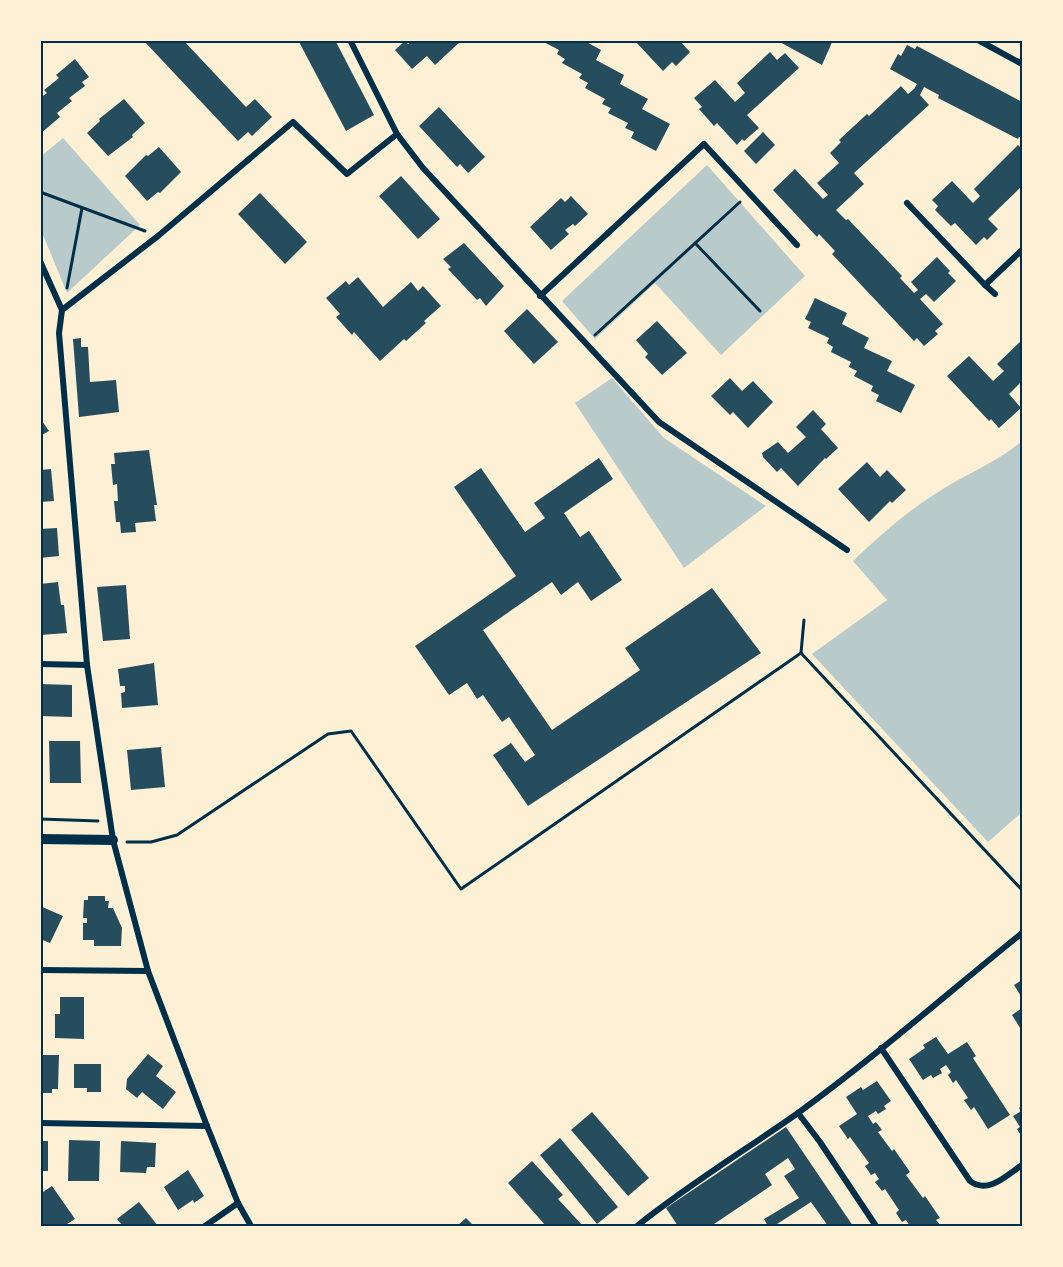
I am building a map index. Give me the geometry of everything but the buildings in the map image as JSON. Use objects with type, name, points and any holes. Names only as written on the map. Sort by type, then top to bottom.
[{"type":"street","points":[[350,40],[397,134],[423,168],[659,422],[847,550]]},
{"type":"street","points":[[978,40],[1023,64]]},
{"type":"street","points":[[63,310],[158,236],[293,122],[348,174],[397,134]]},
{"type":"street","points":[[540,296],[704,144],[797,245]]},
{"type":"street","points":[[907,203],[995,294]]},
{"type":"street","points":[[985,285],[1023,250]]},
{"type":"street","points":[[40,261],[63,310],[59,333],[87,665],[118,841],[148,971],[207,1126],[238,1203],[251,1227]]},
{"type":"street","points":[[40,664],[87,665]]},
{"type":"street","points":[[40,839],[118,841]]},
{"type":"street","points":[[637,1227],[663,1205],[798,1113],[1023,933]]},
{"type":"street","points":[[40,969],[148,971]]},
{"type":"street","points":[[881,1048],[970,1181],[976,1186],[987,1187],[1023,1166]]},
{"type":"street","points":[[798,1113],[876,1227]]},
{"type":"street","points":[[40,1123],[207,1126]]},
{"type":"street","points":[[204,1227],[238,1203]]},
{"type":"path","points":[[40,192],[158,236]]},
{"type":"path","points":[[586,343],[751,193]]},
{"type":"path","points":[[63,310],[82,208]]},
{"type":"path","points":[[695,243],[760,311]]},
{"type":"path","points":[[804,620],[801,653],[1023,890]]},
{"type":"path","points":[[118,841],[151,842],[177,835],[328,734],[351,731],[461,889],[801,653]]},
{"type":"shaded area","points":[[63,138],[140,225],[67,293],[41,230],[40,157]]},
{"type":"shaded area","points":[[707,165],[805,276],[721,355],[655,283],[595,339],[562,301]]},
{"type":"shaded area","points":[[612,378],[664,438],[766,506],[684,568],[575,403]]},
{"type":"shaded area","points":[[1022,441],[1022,812],[988,842],[812,654],[887,600],[853,561],[922,503]]}]
